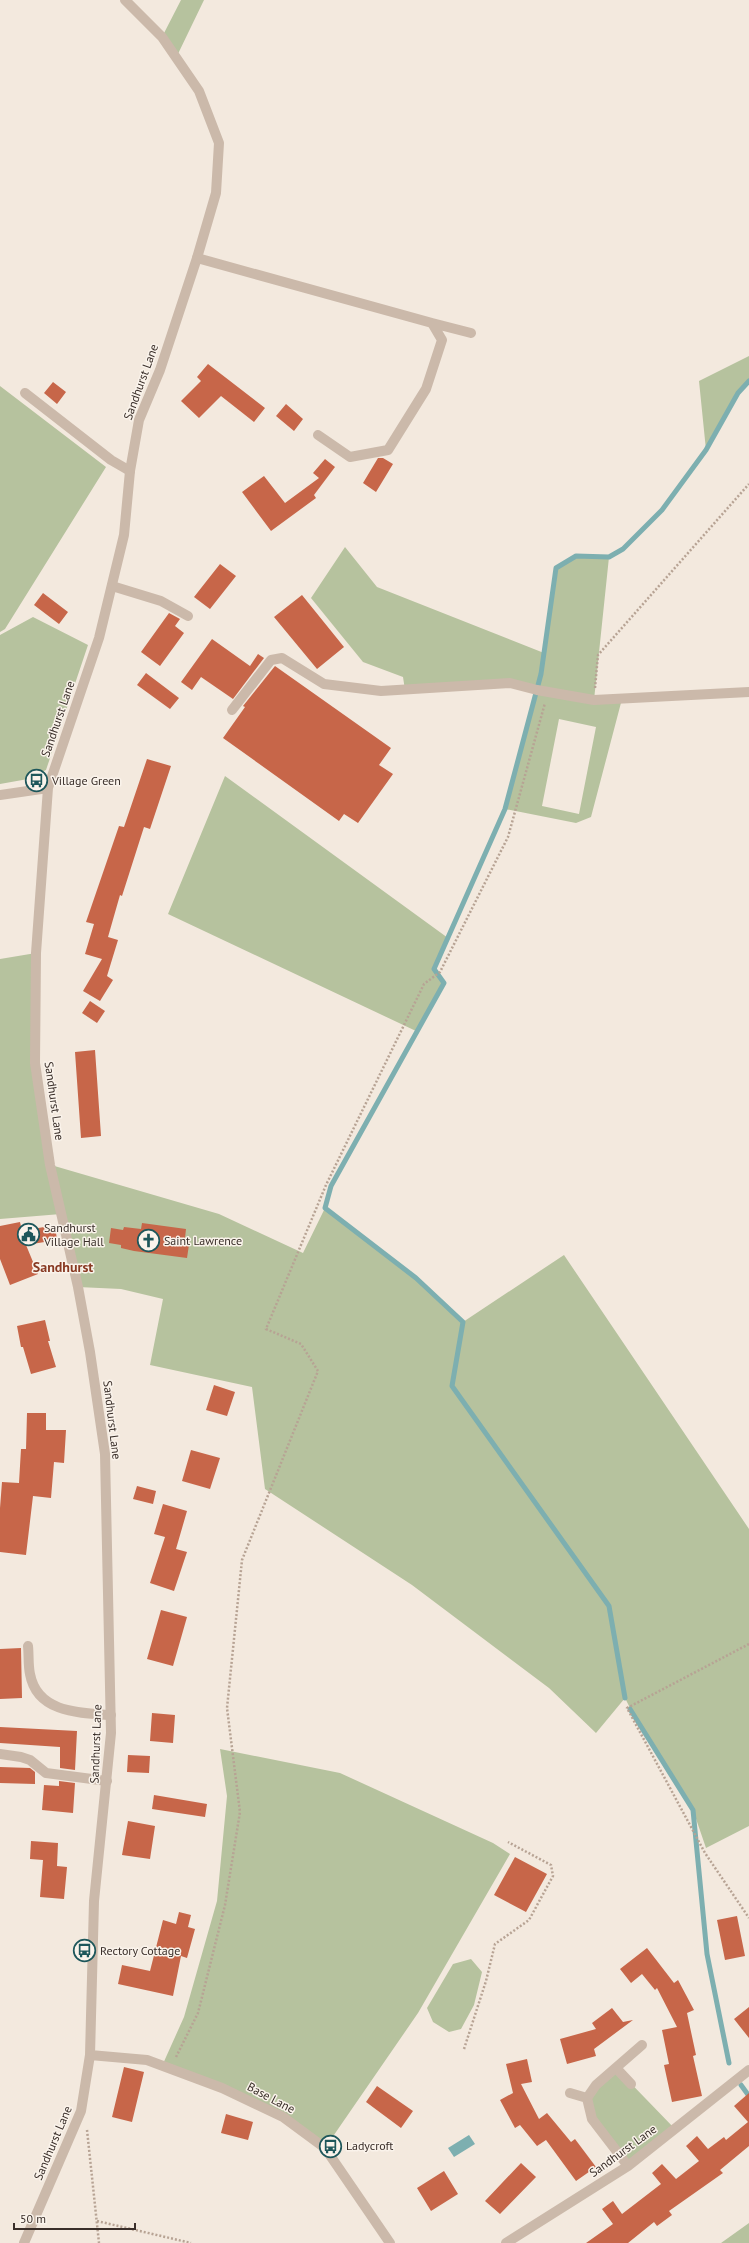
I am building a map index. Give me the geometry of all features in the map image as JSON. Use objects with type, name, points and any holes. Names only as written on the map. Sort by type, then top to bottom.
[{"type":"street","name":"Sandhurst Lane","points":[[24,2243],[81,2111],[90,2055],[94,1901],[107,1781],[111,1715],[105,1454],[89,1345],[78,1287],[50,1165],[35,1063],[36,953],[48,788],[99,638],[124,535],[130,471],[139,420],[160,370],[197,258],[216,193],[219,144],[199,91],[162,37],[125,0]]},
{"type":"street","points":[[197,258],[471,333]]},
{"type":"street","points":[[318,435],[350,457],[388,450],[426,389],[442,340],[432,323]]},
{"type":"street","points":[[25,393],[111,460],[130,471]]},
{"type":"street","points":[[112,586],[161,601],[188,616]]},
{"type":"street","points":[[232,710],[271,660],[282,658],[324,684],[381,691],[510,683],[548,692],[594,700],[749,692]]},
{"type":"street","points":[[0,795],[48,788]]},
{"type":"street","points":[[28,1646],[30,1674],[35,1689],[53,1705],[66,1711],[111,1715]]},
{"type":"street","points":[[0,1754],[22,1757],[30,1760],[46,1773],[107,1781]]},
{"type":"street","points":[[628,2166],[592,2119],[588,2098],[596,2085],[642,2045]]},
{"type":"street","name":"Base Lane","points":[[90,2055],[147,2060],[222,2088],[283,2117],[325,2148],[390,2243]]},
{"type":"street","points":[[616,2068],[631,2084]]},
{"type":"street","name":"Sandhurst Lane","points":[[506,2243],[628,2166],[749,2070]]},
{"type":"street","points":[[570,2092],[588,2098]]},
{"type":"path","points":[[594,700],[598,655],[749,484]]},
{"type":"path","points":[[170,2068],[198,2014],[225,1905],[240,1812],[227,1708],[242,1560],[318,1371],[301,1344],[266,1329],[326,1185],[424,984],[440,972],[508,837],[548,692]]},
{"type":"path","points":[[749,1644],[627,1708],[705,1853],[749,1918]]},
{"type":"path","points":[[464,2049],[486,1981],[495,1944],[529,1920],[553,1876],[551,1865],[508,1842]]},
{"type":"path","points":[[87,2128],[99,2243]]},
{"type":"path","points":[[97,2221],[191,2243]]},
{"type":"green space","points":[[181,0],[204,0],[176,58],[162,37]]},
{"type":"green space","points":[[749,356],[749,381],[738,393],[706,450],[699,381]]},
{"type":"green space","points":[[0,386],[106,467],[5,629],[0,632]]},
{"type":"green space","points":[[345,547],[377,587],[544,653],[556,568],[576,556],[609,557],[594,700],[622,699],[591,817],[576,823],[505,809],[537,690],[510,683],[405,690],[403,677],[363,662],[311,598]],"holes":[[[559,719],[596,727],[579,814],[542,806]]]},
{"type":"green space","points":[[33,617],[88,645],[46,770],[28,779],[0,784],[0,635]]},
{"type":"green space","points":[[225,776],[448,938],[434,969],[444,983],[416,1031],[168,914]]},
{"type":"green space","points":[[36,953],[35,1063],[51,1165],[219,1214],[303,1253],[325,1208],[416,1278],[463,1322],[564,1255],[749,1529],[749,1826],[706,1848],[693,1810],[636,1720],[625,1698],[596,1733],[549,1688],[412,1585],[265,1489],[252,1387],[150,1365],[163,1299],[121,1289],[78,1287],[61,1214],[0,1219],[0,959]]},
{"type":"green space","points":[[220,1749],[340,1773],[493,1843],[510,1854],[418,2013],[325,2148],[283,2117],[162,2066],[184,2017],[217,1901],[227,1796]]},
{"type":"green space","points":[[471,1959],[482,1972],[474,2005],[461,2029],[449,2032],[433,2022],[427,2008],[453,1964]]},
{"type":"green space","points":[[616,2068],[675,2129],[628,2166],[592,2119],[587,2098]]},
{"type":"green space","points":[[749,2223],[749,2243],[721,2243]]},
{"type":"water","points":[[469,2135],[475,2144],[454,2157],[448,2148]]},
{"type":"building","points":[[208,364],[265,408],[254,422],[221,396],[199,418],[181,401],[201,381],[197,377]]},
{"type":"building","points":[[53,382],[66,392],[57,404],[44,393]]},
{"type":"building","points":[[286,404],[303,419],[294,431],[276,416]]},
{"type":"building","points":[[378,458],[383,458],[393,464],[376,492],[363,483]]},
{"type":"building","points":[[325,459],[335,467],[314,495],[316,498],[271,531],[242,492],[264,476],[285,503],[319,478],[313,473]]},
{"type":"building","points":[[220,564],[236,576],[210,609],[194,597]]},
{"type":"building","points":[[43,593],[68,612],[59,624],[34,605]]},
{"type":"building","points":[[302,595],[344,647],[317,669],[274,617]]},
{"type":"building","points":[[169,613],[180,619],[175,626],[184,633],[160,666],[141,652]]},
{"type":"building","points":[[212,639],[250,666],[258,654],[264,658],[233,699],[201,677],[192,690],[181,682]]},
{"type":"building","points":[[275,666],[391,748],[379,765],[393,774],[358,823],[344,814],[339,821],[223,738],[245,707],[243,706]]},
{"type":"building","points":[[146,673],[179,698],[170,709],[137,685]]},
{"type":"building","points":[[147,759],[171,766],[150,829],[144,827],[122,896],[120,895],[108,937],[118,940],[107,976],[113,980],[100,1001],[83,991],[102,959],[85,954],[94,924],[86,922],[119,826],[124,827]]},
{"type":"building","points":[[90,1001],[105,1011],[97,1023],[82,1013]]},
{"type":"building","points":[[95,1050],[101,1136],[81,1138],[75,1052]]},
{"type":"building","points":[[20,1222],[22,1231],[55,1225],[57,1240],[26,1245],[38,1274],[10,1285],[0,1259],[0,1226]]},
{"type":"building","name":"Saint Lawrence","points":[[142,1223],[186,1229],[185,1238],[190,1238],[187,1258],[134,1251],[121,1248],[121,1245],[109,1243],[111,1228],[123,1230],[124,1227],[141,1229]]},
{"type":"building","points":[[45,1320],[50,1341],[48,1341],[56,1367],[31,1374],[23,1347],[21,1347],[17,1326]]},
{"type":"building","points":[[214,1385],[235,1392],[227,1416],[206,1410]]},
{"type":"building","points":[[27,1413],[46,1413],[46,1430],[66,1430],[64,1463],[54,1462],[51,1498],[33,1496],[26,1555],[0,1552],[0,1508],[2,1482],[19,1483],[21,1449],[26,1449]]},
{"type":"building","points":[[191,1450],[220,1458],[210,1489],[182,1481]]},
{"type":"building","points":[[137,1486],[156,1491],[153,1504],[133,1499]]},
{"type":"building","points":[[163,1504],[187,1511],[176,1549],[187,1552],[174,1591],[150,1583],[165,1537],[154,1534]]},
{"type":"building","points":[[161,1610],[187,1617],[173,1666],[147,1659]]},
{"type":"building","points":[[21,1648],[22,1698],[0,1699],[0,1649]]},
{"type":"building","points":[[152,1713],[175,1715],[173,1743],[150,1741]]},
{"type":"building","points":[[0,1727],[77,1731],[75,1770],[60,1768],[60,1747],[0,1743]]},
{"type":"building","points":[[128,1755],[150,1756],[149,1773],[127,1772]]},
{"type":"building","points":[[0,1767],[30,1768],[35,1772],[35,1784],[0,1783]]},
{"type":"building","points":[[59,1781],[75,1783],[73,1813],[42,1810],[44,1785],[59,1786]]},
{"type":"building","points":[[154,1795],[207,1804],[205,1817],[152,1809]]},
{"type":"building","points":[[128,1821],[155,1826],[150,1859],[122,1855]]},
{"type":"building","points":[[31,1841],[58,1843],[57,1866],[67,1867],[64,1899],[40,1897],[43,1860],[30,1859]]},
{"type":"building","points":[[515,1857],[547,1874],[526,1912],[494,1895]]},
{"type":"building","points":[[179,1912],[191,1915],[188,1927],[195,1929],[187,1958],[181,1956],[173,1996],[118,1984],[122,1965],[150,1971],[163,1920],[176,1924]]},
{"type":"building","points":[[737,1916],[745,1956],[725,1960],[717,1920]]},
{"type":"building","points":[[647,1948],[674,1983],[678,1980],[694,2010],[687,2013],[696,2055],[693,2056],[702,2096],[672,2102],[664,2065],[669,2064],[662,2030],[677,2027],[657,1988],[655,1990],[642,1974],[631,1983],[620,1969]]},
{"type":"building","points":[[749,2007],[749,2038],[734,2019]]},
{"type":"building","points":[[612,2008],[623,2022],[633,2020],[594,2049],[596,2056],[567,2064],[560,2039],[596,2029],[592,2023]]},
{"type":"building","points":[[527,2059],[532,2082],[521,2084],[539,2119],[547,2113],[571,2142],[575,2139],[596,2167],[576,2181],[546,2140],[537,2146],[520,2125],[515,2128],[500,2100],[513,2093],[506,2064]]},
{"type":"building","points":[[124,2067],[144,2072],[132,2122],[112,2117]]},
{"type":"building","points":[[377,2086],[413,2111],[401,2128],[366,2102]]},
{"type":"building","points":[[749,2093],[749,2146],[720,2170],[723,2173],[669,2211],[672,2215],[657,2226],[654,2222],[628,2243],[586,2243],[613,2224],[602,2209],[613,2201],[622,2214],[661,2184],[652,2173],[662,2164],[676,2179],[699,2161],[686,2146],[697,2136],[708,2149],[724,2137],[726,2140],[748,2122],[734,2106]]},
{"type":"building","points":[[226,2114],[253,2122],[248,2140],[221,2133]]},
{"type":"building","points":[[521,2163],[536,2177],[500,2214],[485,2201]]},
{"type":"building","points":[[444,2171],[458,2194],[431,2211],[417,2188]]},
{"type":"waterway","points":[[625,1698],[609,1606],[452,1386],[463,1322],[416,1278],[325,1208],[331,1186],[444,983],[434,969],[505,809],[541,674],[556,568],[576,556],[609,557],[623,549],[662,510],[706,450],[738,393],[749,381]]},
{"type":"waterway","points":[[630,1709],[693,1810],[707,1954],[729,2063]]},
{"type":"waterway","points":[[741,2085],[749,2096]]},
{"type":"place","name":"Village Green","points":[[36,781]]},
{"type":"place","name":"Sandhurst Village Hall","points":[[28,1235]]},
{"type":"place","name":"Saint Lawrence","points":[[149,1241]]},
{"type":"place","name":"Rectory Cottage","points":[[84,1951]]},
{"type":"place","name":"Ladycroft","points":[[330,2146]]},
{"type":"district","name":"Sandhurst","points":[[63,1267]]}]
